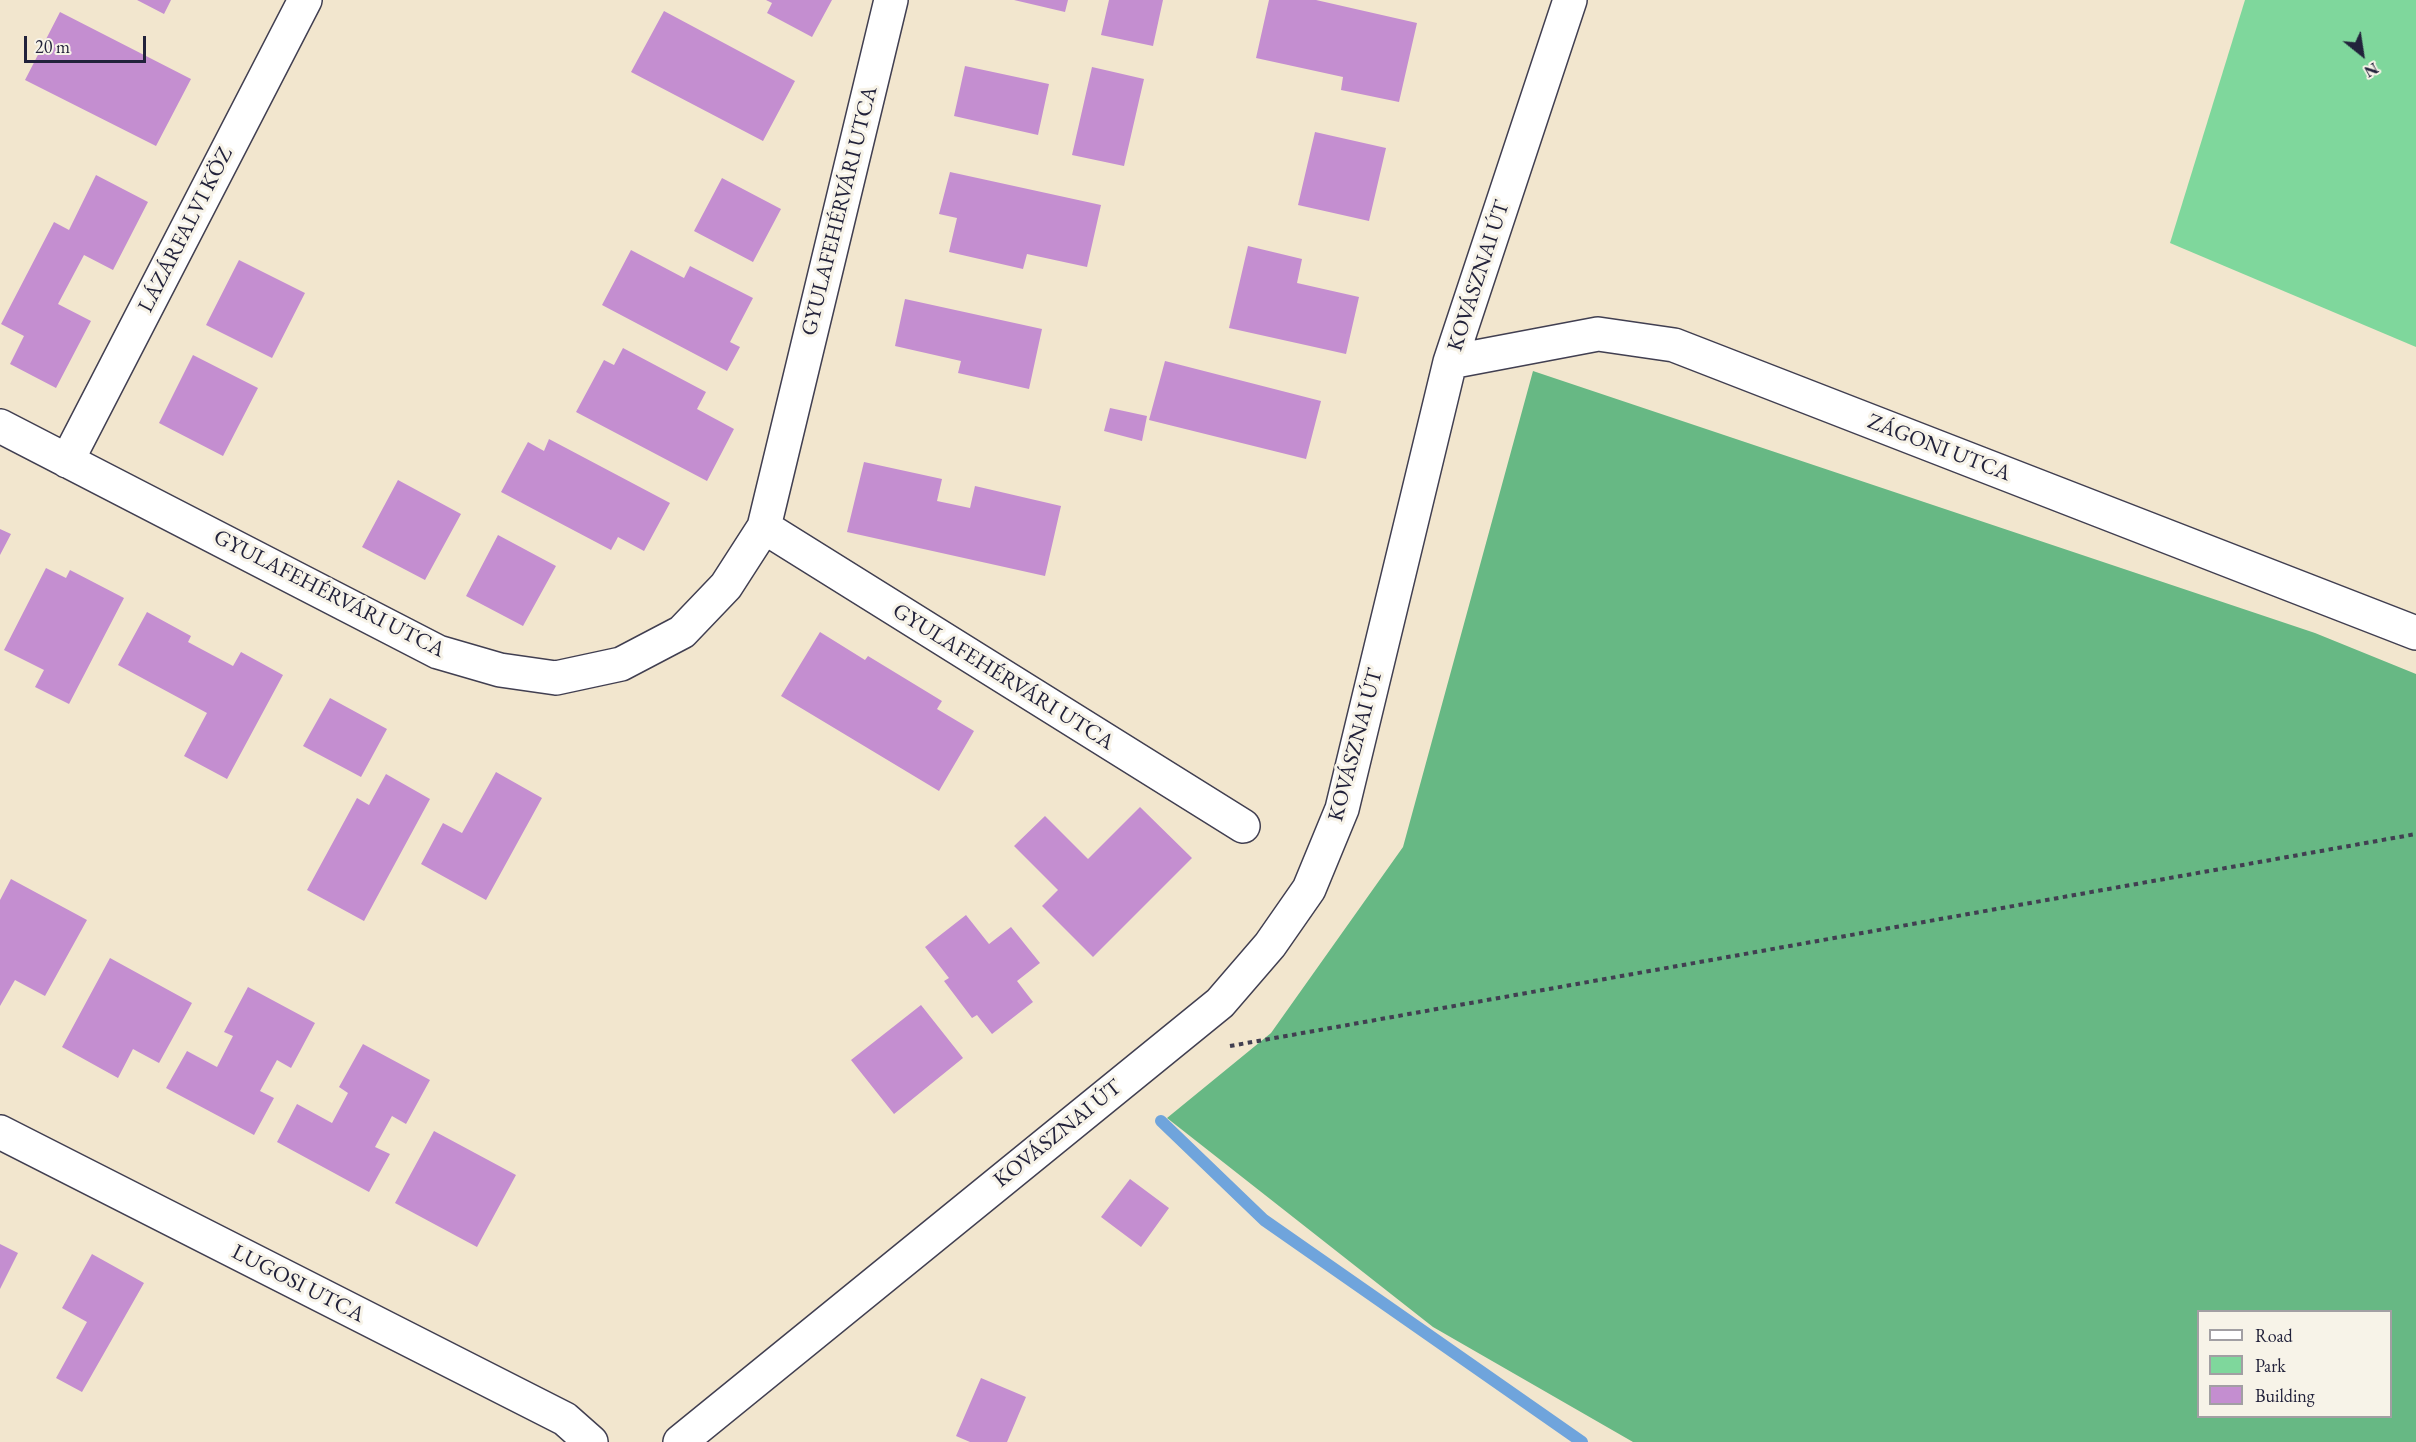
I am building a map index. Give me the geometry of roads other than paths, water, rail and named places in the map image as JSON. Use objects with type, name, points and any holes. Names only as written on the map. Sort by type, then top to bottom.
[{"type":"street","name":"LÁZÁRFALVI KÖZ","points":[[67,461],[305,0]]},
{"type":"street","name":"GYULAFEHÉRVÁRI UTCA","points":[[0,426],[438,652],[500,670],[556,678],[621,664],[682,632],[726,586],[764,527],[891,0]]},
{"type":"street","name":"KOVÁSZNAI ÚT","points":[[680,1442],[1220,1004],[1270,945],[1309,889],[1342,809],[1450,362],[1570,0]]},
{"type":"street","name":"ZÁGONI UTCA","points":[[1450,362],[1598,334],[1674,345],[2416,633]]},
{"type":"street","name":"GYULAFEHÉRVÁRI UTCA","points":[[764,527],[1243,826]]},
{"type":"street","name":"LUGOSI UTCA","points":[[0,1132],[565,1419],[591,1442]]},
{"type":"waterway","points":[[1161,1121],[1264,1220],[1582,1442]]}]
